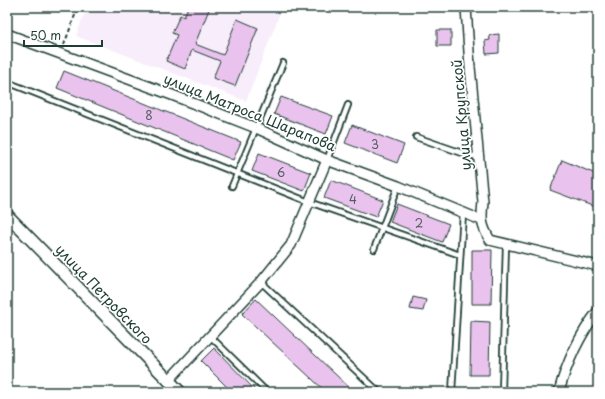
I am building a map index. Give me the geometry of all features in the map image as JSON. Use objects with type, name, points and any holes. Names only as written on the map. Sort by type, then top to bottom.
[{"type":"street","name":"улица Крупской","points":[[466,7],[470,68],[483,202],[481,220]]},
{"type":"street","name":"улица Матроса Шарапова","points":[[7,36],[60,54],[256,128],[327,160],[398,186],[481,220]]},
{"type":"street","points":[[168,381],[261,282],[291,245],[327,160]]},
{"type":"street","name":"улица Петровского","points":[[7,215],[180,392]]},
{"type":"street","points":[[481,220],[490,240],[598,266]]},
{"type":"street","points":[[559,392],[574,348],[585,328],[598,311]]},
{"type":"lane","points":[[232,186],[283,63]]},
{"type":"lane","points":[[7,82],[309,202],[460,255]]},
{"type":"lane","points":[[327,160],[348,105]]},
{"type":"lane","points":[[416,137],[468,155],[479,157]]},
{"type":"lane","points":[[374,249],[398,186]]},
{"type":"lane","points":[[452,392],[463,213]]},
{"type":"lane","points":[[502,392],[506,244]]},
{"type":"lane","points":[[261,282],[379,392]]},
{"type":"lane","points":[[210,336],[267,392]]},
{"type":"path","points":[[60,54],[78,7]]},
{"type":"shaded area","points":[[87,7],[282,8],[246,101],[76,36]]},
{"type":"building","points":[[188,7],[210,7],[195,44],[223,55],[237,19],[258,28],[235,86],[213,78],[220,61],[192,50],[185,69],[166,61],[177,35],[172,33],[180,15],[184,17]]},
{"type":"building","points":[[437,30],[451,30],[451,46],[437,46]]},
{"type":"building","points":[[499,34],[499,53],[486,54],[485,41],[490,40],[489,35]]},
{"type":"building","points":[[64,71],[241,142],[233,160],[57,88]]},
{"type":"building","points":[[281,97],[333,116],[326,134],[274,114]]},
{"type":"building","points":[[352,125],[404,145],[397,163],[345,143]]},
{"type":"building","points":[[259,153],[311,173],[304,191],[252,171]]},
{"type":"building","points":[[562,160],[598,175],[598,199],[595,207],[550,190]]},
{"type":"building","points":[[331,180],[383,200],[376,217],[324,198]]},
{"type":"building","points":[[397,204],[449,224],[442,242],[390,222]]},
{"type":"building","points":[[472,250],[492,250],[491,304],[472,304]]},
{"type":"building","points":[[413,297],[426,300],[423,311],[410,309]]},
{"type":"building","points":[[256,299],[354,392],[326,392],[242,314]]},
{"type":"building","points":[[471,321],[490,322],[489,375],[470,375]]},
{"type":"building","points":[[214,348],[257,392],[232,392],[201,361]]}]
